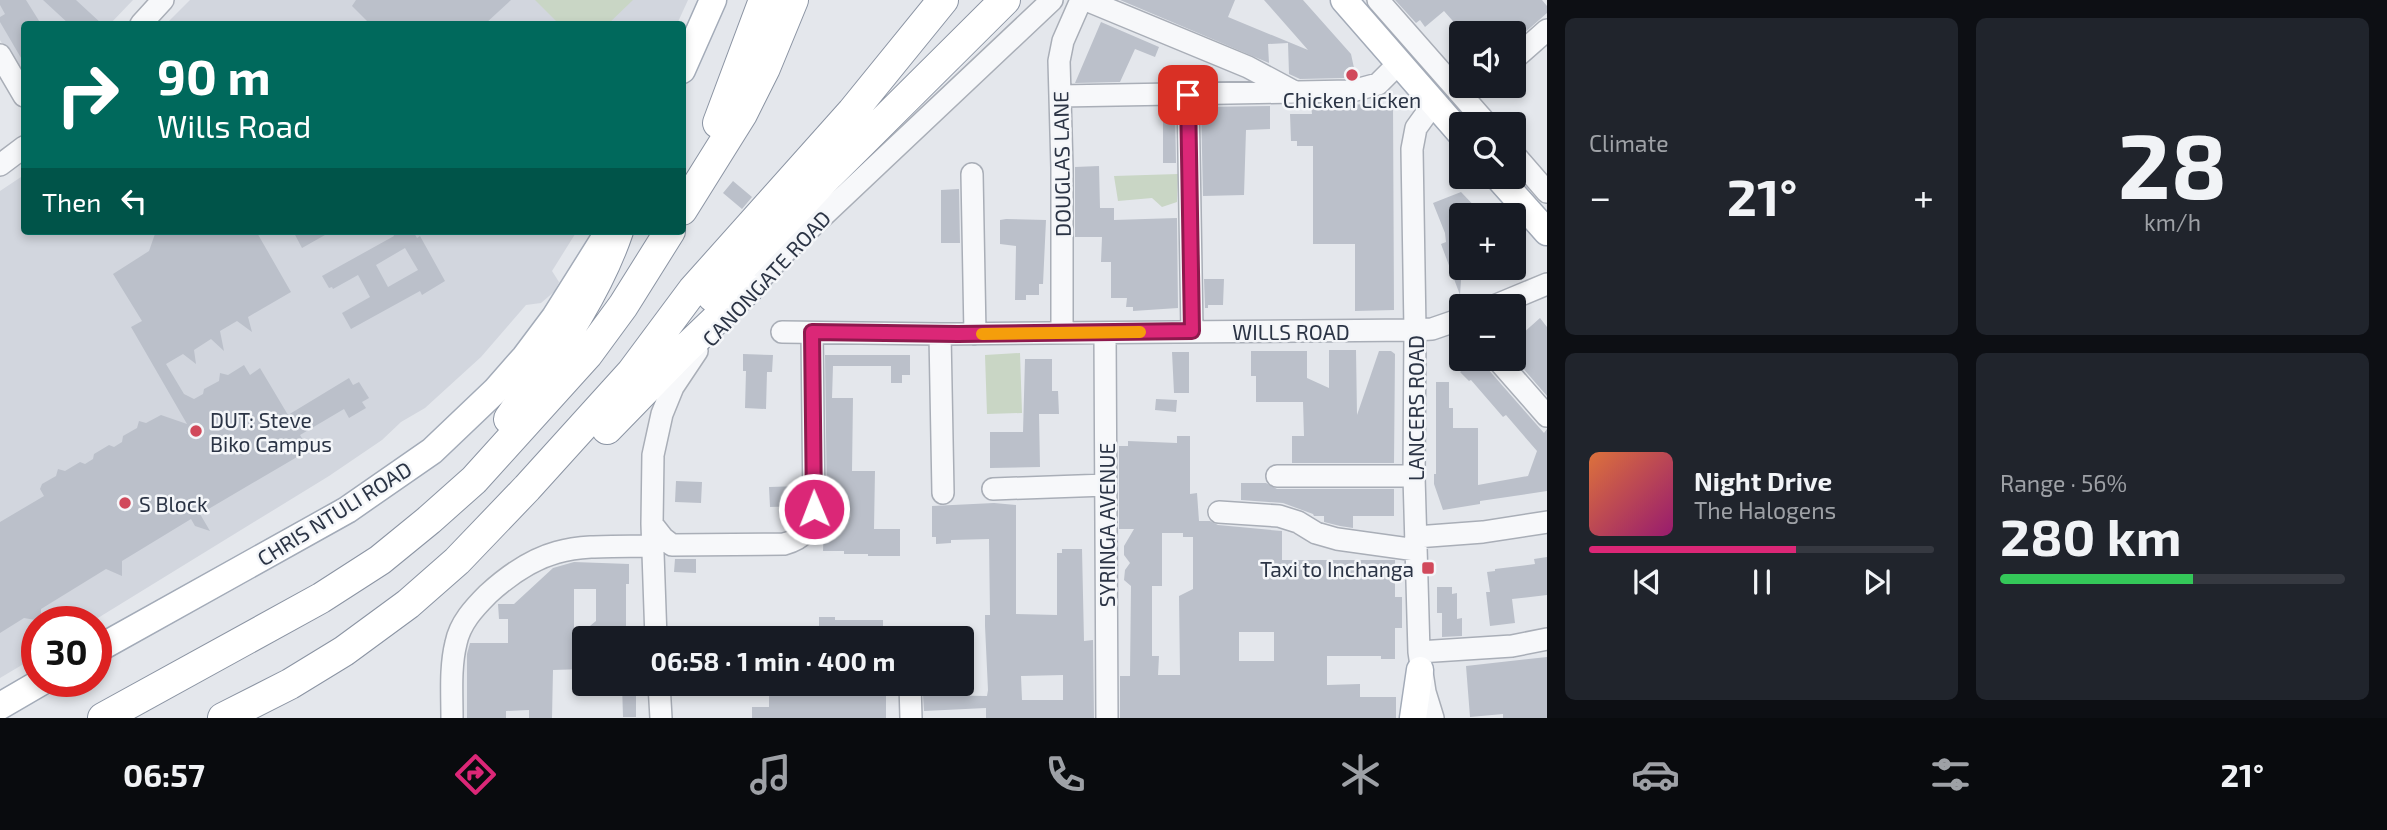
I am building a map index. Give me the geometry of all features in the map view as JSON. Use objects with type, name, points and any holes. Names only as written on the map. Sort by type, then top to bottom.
[{"type":"highway","points":[[706,171],[715,131],[764,0]]},
{"type":"highway","points":[[686,204],[742,114],[765,68],[793,0]]},
{"type":"highway","points":[[632,372],[694,290],[852,113],[943,0]]},
{"type":"highway","points":[[223,718],[290,684],[344,651],[408,604],[457,561],[632,372],[726,284],[829,175],[1004,0]]},
{"type":"highway","points":[[474,480],[494,443],[574,320],[600,274],[616,235]]},
{"type":"highway","points":[[103,718],[321,598],[368,568],[429,520],[474,480],[587,355],[623,306],[667,235]]},
{"type":"highway","points":[[527,488],[560,470],[582,453],[766,272]]},
{"type":"main road","points":[[686,60],[713,0]]},
{"type":"main road","points":[[1344,0],[1449,120]]},
{"type":"main road","points":[[1509,189],[1547,232]]},
{"type":"main road","name":"CHRIS NTULI ROAD","points":[[112,641],[347,510],[432,452],[495,391],[525,356],[581,278],[606,235]]},
{"type":"main road","points":[[1413,718],[1420,661]]},
{"type":"main road","points":[[0,706],[21,694]]},
{"type":"street","points":[[144,21],[163,0]]},
{"type":"street","name":"CANONGATE ROAD","points":[[655,626],[653,572],[659,538],[653,455],[662,414],[673,387],[700,347],[766,272],[932,111],[1052,0]]},
{"type":"street","name":"DOUGLAS LANE","points":[[1062,333],[1059,61],[1063,41],[1081,0]]},
{"type":"street","points":[[1086,0],[1223,57],[1295,92]]},
{"type":"street","points":[[1378,0],[1449,69]]},
{"type":"street","points":[[1526,48],[1547,30]]},
{"type":"street","points":[[0,55],[21,91]]},
{"type":"street","points":[[1192,331],[1198,95],[1223,57]]},
{"type":"street","points":[[1060,96],[1198,95],[1366,89],[1378,84],[1399,63]]},
{"type":"street","name":"LANCERS ROAD","points":[[1433,718],[1420,661],[1413,476],[1415,330],[1412,149],[1416,128],[1434,103]]},
{"type":"street","points":[[0,165],[21,149]]},
{"type":"street","points":[[1526,168],[1547,192]]},
{"type":"street","points":[[972,174],[975,334]]},
{"type":"street","points":[[1522,294],[1547,284]]},
{"type":"street","name":"WILLS ROAD","points":[[782,332],[975,334],[1415,330],[1432,329],[1449,323]]},
{"type":"street","points":[[452,718],[452,666],[456,640],[463,624],[473,610],[505,580],[530,562],[556,551],[659,538],[784,544],[799,538],[810,527],[814,509],[812,332]]},
{"type":"street","name":"SYRINGA AVENUE","points":[[1105,333],[1107,718]]},
{"type":"street","points":[[940,334],[943,493]]},
{"type":"street","points":[[1508,371],[1547,416]]},
{"type":"street","points":[[1277,476],[1413,476]]},
{"type":"street","points":[[993,489],[1106,485]]},
{"type":"street","points":[[1219,512],[1279,516],[1326,536],[1416,544],[1547,522]]},
{"type":"street","points":[[1420,661],[1547,639]]},
{"type":"street","points":[[660,696],[661,718]]},
{"type":"street","points":[[910,696],[911,718]]},
{"type":"shaded area","points":[[0,0],[133,0],[113,21],[21,21],[21,76],[0,40]]},
{"type":"shaded area","points":[[190,0],[688,0],[678,21],[169,21]]},
{"type":"shaded area","name":"DUT: Steve Biko Campus","points":[[21,177],[21,235],[574,235],[552,271],[559,282],[555,291],[541,303],[526,305],[481,357],[425,408],[401,422],[382,440],[329,476],[112,609],[112,606],[21,606],[21,666],[0,678],[0,191]]},
{"type":"green space","points":[[535,0],[633,0],[611,21],[556,21]]},
{"type":"green space","points":[[1178,174],[1177,202],[1162,207],[1152,198],[1118,201],[1114,176]]},
{"type":"green space","points":[[1020,353],[1022,413],[987,414],[985,355]]},
{"type":"building","points":[[0,0],[26,0],[39,21],[21,21],[21,58],[0,22],[0,17],[5,14]]},
{"type":"building","points":[[43,0],[76,0],[99,21],[66,21]]},
{"type":"building","points":[[356,0],[511,0],[488,21],[367,21],[352,6]]},
{"type":"building","points":[[1120,0],[1235,0],[1228,17],[1308,50],[1264,0],[1303,0],[1351,54],[1354,68],[1345,78],[1300,79],[1289,74],[1288,43],[1268,44],[1269,63]]},
{"type":"building","points":[[1395,0],[1542,0],[1547,6],[1547,13],[1526,31],[1526,21],[1453,21],[1444,11],[1425,27],[1420,20],[1416,23]]},
{"type":"building","points":[[1101,22],[1159,47],[1155,57],[1135,49],[1120,82],[1075,83]]},
{"type":"building","points":[[1393,104],[1394,310],[1355,311],[1355,244],[1313,244],[1313,146],[1297,146],[1297,141],[1291,141],[1290,114],[1312,114],[1311,105]]},
{"type":"building","points":[[1270,106],[1270,129],[1246,130],[1244,195],[1203,196],[1201,107]]},
{"type":"building","points":[[1163,107],[1175,107],[1176,163],[1163,163]]},
{"type":"building","points":[[1099,166],[1100,208],[1114,208],[1114,220],[1177,218],[1178,308],[1133,311],[1133,307],[1126,307],[1127,298],[1111,298],[1111,262],[1101,262],[1102,237],[1075,237],[1075,167]]},
{"type":"building","points":[[733,181],[752,197],[742,209],[723,193]]},
{"type":"building","points":[[959,189],[960,243],[941,243],[941,190]]},
{"type":"building","points":[[1461,192],[1472,203],[1449,203],[1449,265],[1441,244],[1446,242],[1445,233],[1433,203]]},
{"type":"building","points":[[1000,220],[1046,220],[1043,284],[1039,284],[1039,295],[1026,295],[1026,300],[1015,300],[1016,246],[1000,244]]},
{"type":"building","name":"S Block","points":[[155,235],[258,235],[291,292],[248,317],[252,332],[237,321],[220,331],[224,351],[211,339],[194,350],[196,364],[183,354],[166,364],[184,394],[194,399],[203,394],[204,389],[219,381],[220,373],[228,375],[244,365],[250,375],[260,368],[288,415],[349,378],[353,385],[359,382],[369,398],[362,402],[366,408],[349,418],[344,409],[300,435],[309,450],[200,514],[210,531],[195,526],[191,519],[122,561],[122,576],[106,569],[46,606],[21,606],[21,620],[0,633],[0,522],[44,496],[40,489],[42,484],[56,476],[58,469],[65,471],[80,462],[85,464],[93,459],[94,454],[109,445],[114,447],[122,442],[123,436],[137,428],[139,421],[146,423],[161,415],[187,424],[131,327],[142,321],[113,274],[149,251]]},
{"type":"building","points":[[295,235],[325,235],[302,248]]},
{"type":"building","points":[[394,235],[415,235],[417,238],[420,236],[445,281],[422,295],[420,291],[351,329],[342,313],[370,297],[358,275],[333,289],[329,288],[322,276]],"holes":[[[405,248],[418,270],[388,287],[376,265]]]},
{"type":"building","points":[[1204,279],[1224,279],[1223,305],[1208,305],[1208,308],[1205,308]]},
{"type":"building","points":[[1454,280],[1461,280],[1460,294]]},
{"type":"building","points":[[1540,318],[1547,327],[1547,396],[1525,371],[1526,330]]},
{"type":"building","points":[[1329,350],[1356,350],[1357,415],[1379,351],[1391,351],[1395,354],[1394,463],[1292,463],[1292,436],[1304,436],[1303,402],[1256,402],[1256,376],[1251,376],[1251,351],[1307,351],[1307,378],[1329,388]]},
{"type":"building","points":[[1172,352],[1189,352],[1189,393],[1174,393]]},
{"type":"building","points":[[743,354],[773,355],[772,372],[767,372],[766,409],[745,408],[746,371],[743,371]]},
{"type":"building","points":[[825,355],[910,355],[910,375],[902,375],[902,383],[891,383],[891,366],[833,366],[832,398],[853,398],[852,471],[875,471],[874,529],[900,529],[900,556],[823,551],[827,509]]},
{"type":"building","points":[[1025,359],[1052,359],[1052,391],[1058,391],[1059,414],[1039,414],[1040,467],[990,468],[990,432],[1023,432]]},
{"type":"building","points":[[1490,371],[1544,433],[1547,429],[1547,491],[1480,501],[1480,504],[1443,510],[1434,484],[1436,382],[1449,382],[1449,408],[1453,408],[1453,428],[1478,428],[1478,485],[1528,476],[1537,451],[1506,415],[1503,417],[1471,380],[1460,372]]},
{"type":"building","points":[[1156,399],[1177,400],[1176,412],[1155,410]]},
{"type":"building","points":[[1177,436],[1190,436],[1190,494],[1197,493],[1199,521],[1282,531],[1282,560],[1395,560],[1395,597],[1402,597],[1402,628],[1395,628],[1395,659],[1381,659],[1381,656],[1327,656],[1327,685],[1360,684],[1360,697],[1396,697],[1396,718],[1120,718],[1120,676],[1130,676],[1131,586],[1124,580],[1125,570],[1130,563],[1124,555],[1124,546],[1134,529],[1119,529],[1119,446],[1128,446],[1128,441],[1177,443]],"holes":[[[1162,533],[1183,533],[1183,537],[1193,537],[1193,589],[1179,596],[1180,675],[1158,675],[1159,656],[1152,656],[1152,586],[1162,586]],[[1239,632],[1274,632],[1274,661],[1239,661]]]},
{"type":"building","points":[[676,481],[702,482],[701,503],[675,502]]},
{"type":"building","points":[[1241,483],[1266,483],[1277,489],[1394,489],[1394,516],[1353,516],[1353,528],[1340,526],[1324,522],[1324,516],[1314,516],[1283,503],[1241,500]]},
{"type":"building","points":[[801,486],[801,506],[770,507],[769,487]]},
{"type":"building","points":[[994,503],[1016,505],[1016,614],[1057,615],[1057,553],[1062,553],[1062,549],[1082,549],[1084,641],[1093,640],[1094,718],[986,718],[986,708],[924,711],[923,696],[987,696],[988,690],[985,615],[990,615],[989,539],[951,540],[951,543],[936,544],[936,537],[932,537],[932,506]],"holes":[[[1063,675],[1063,700],[1022,700],[1021,676]]]},
{"type":"building","points":[[1547,557],[1547,595],[1512,599],[1515,623],[1490,626],[1486,592],[1490,592],[1487,572],[1535,564],[1534,559]]},
{"type":"building","points":[[675,559],[696,559],[696,573],[674,572]]},
{"type":"building","points":[[574,562],[629,564],[626,626],[590,626],[596,621],[596,589],[574,589],[572,669],[553,670],[552,718],[529,718],[529,710],[506,711],[506,718],[467,718],[467,654],[470,643],[508,643],[508,619],[499,619],[498,604],[514,604],[553,568]]},
{"type":"building","points":[[1437,587],[1452,587],[1452,594],[1457,593],[1457,619],[1462,618],[1462,636],[1442,637],[1442,613],[1437,613]]},
{"type":"building","points":[[819,617],[835,617],[835,620],[883,620],[883,626],[819,626]]},
{"type":"building","points":[[1547,657],[1547,718],[1503,718],[1503,714],[1470,717],[1466,666]]},
{"type":"building","points":[[622,696],[636,696],[636,717],[623,717]]},
{"type":"building","points":[[769,696],[886,696],[886,718],[752,718],[752,707],[769,707]]},
{"type":"slow traffic","points":[[982,334],[1140,332]]},
{"type":"place","name":"Chicken Licken","points":[[1352,75]]},
{"type":"place","name":"DUT: Steve Biko Campus","points":[[196,431]]},
{"type":"place","name":"S Block","points":[[125,503]]},
{"type":"place","name":"Taxi to Inchanga","points":[[1428,568]]},
{"type":"route","points":[[814,509],[812,332],[958,334],[1192,331],[1188,95]]}]
